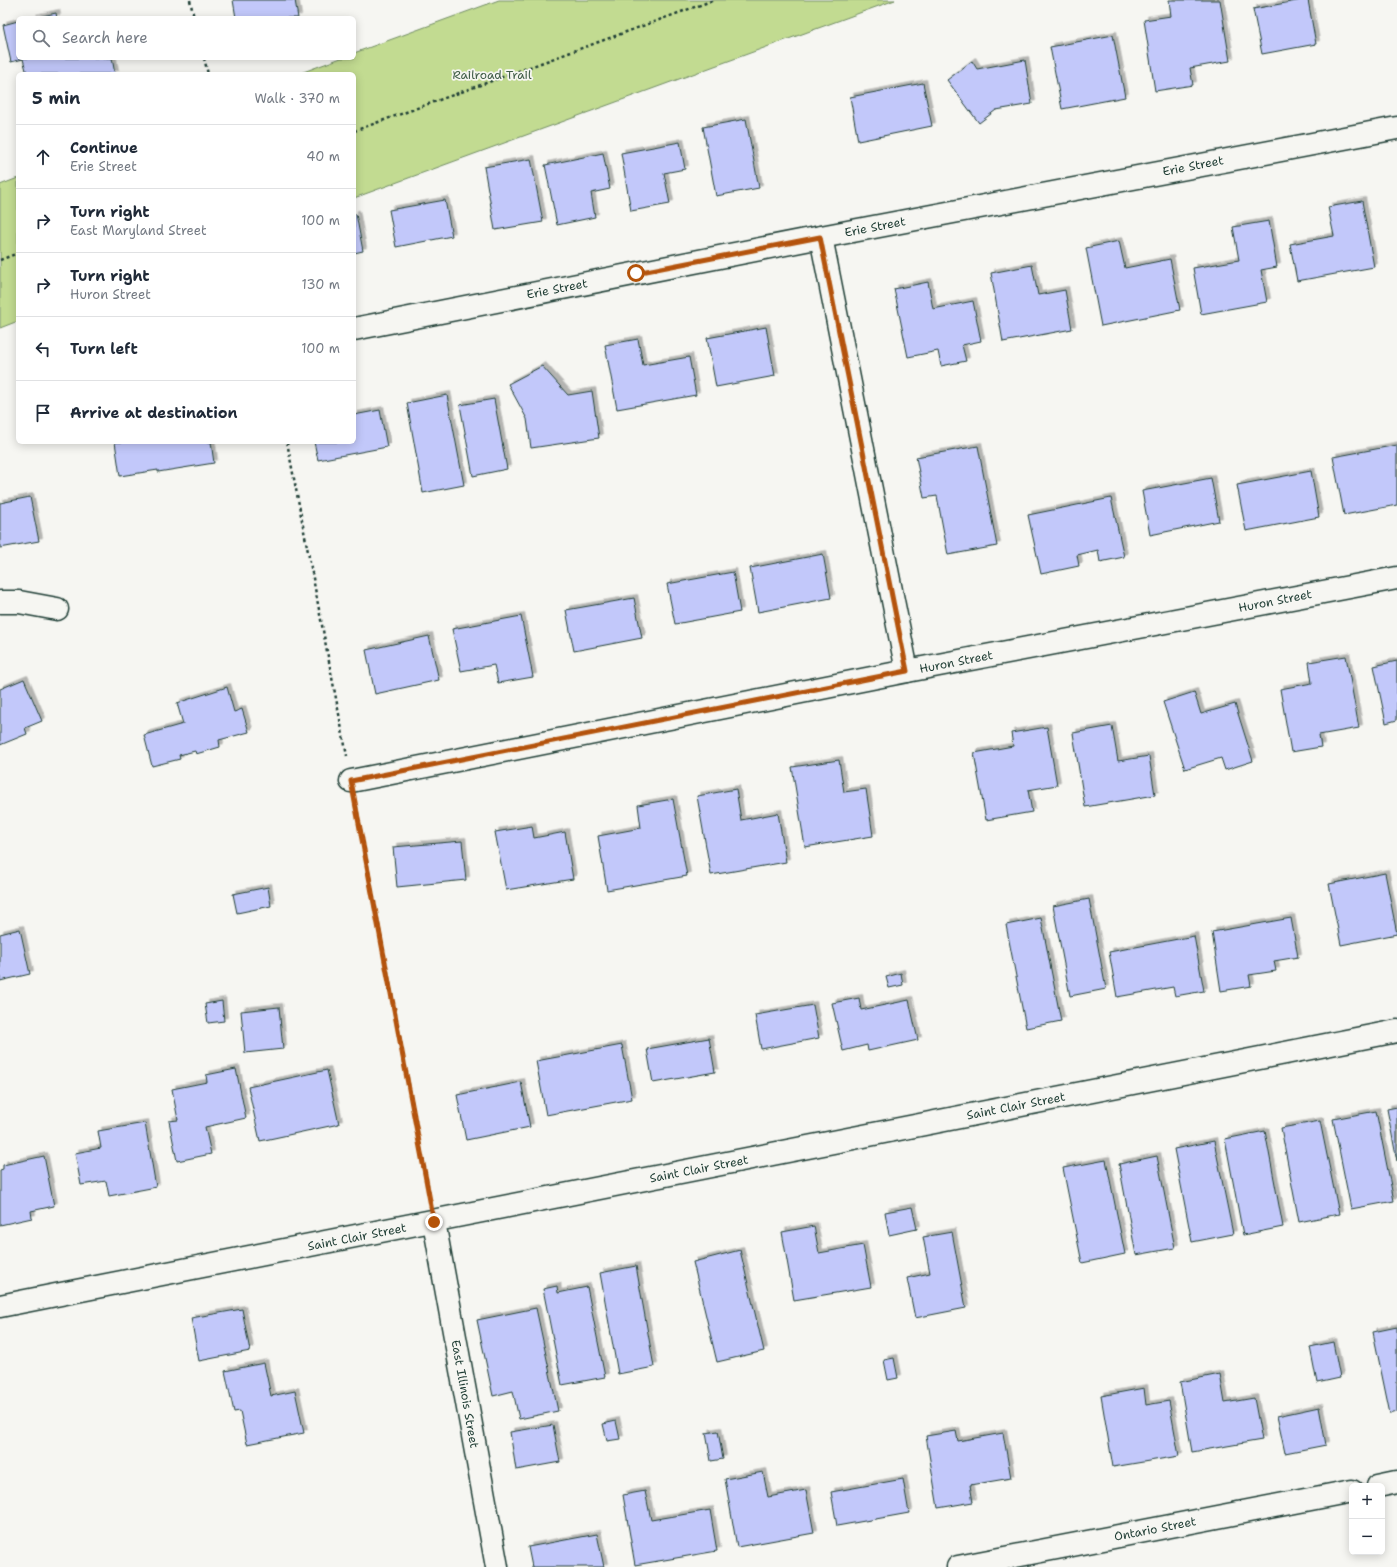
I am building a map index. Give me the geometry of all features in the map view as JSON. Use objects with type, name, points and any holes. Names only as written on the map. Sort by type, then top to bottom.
[{"type":"street","name":"Erie Street","points":[[356,329],[820,237],[1397,128]]},
{"type":"street","points":[[820,237],[907,671]]},
{"type":"street","name":"Huron Street","points":[[351,781],[907,671],[1397,578]]},
{"type":"street","points":[[0,602],[19,602],[57,609]]},
{"type":"street","name":"Saint Clair Street","points":[[0,1306],[434,1222],[1397,1031]]},
{"type":"street","name":"East Illinois Street","points":[[434,1222],[497,1567]]},
{"type":"street","points":[[1385,1485],[1397,1482]]},
{"type":"street","name":"Ontario Street","points":[[958,1567],[1349,1492]]},
{"type":"path","points":[[190,0],[194,16]]},
{"type":"path","points":[[356,130],[714,0]]},
{"type":"path","points":[[204,60],[208,72]]},
{"type":"path","points":[[0,260],[16,254]]},
{"type":"path","points":[[287,444],[434,1222]]},
{"type":"green space","name":"Railroad Trail","points":[[499,0],[895,0],[356,197],[356,72],[303,72],[336,60],[356,60],[356,52]]},
{"type":"green space","points":[[16,179],[16,322],[0,328],[0,185]]},
{"type":"building","points":[[233,0],[295,0],[298,16],[236,16]]},
{"type":"building","points":[[1169,0],[1220,0],[1230,61],[1190,68],[1193,85],[1155,91],[1144,20],[1171,16]]},
{"type":"building","points":[[1308,0],[1316,44],[1262,54],[1253,9]]},
{"type":"building","points":[[56,13],[57,16],[42,16]]},
{"type":"building","points":[[16,22],[16,60],[19,60],[11,62],[3,25]]},
{"type":"building","points":[[1113,35],[1125,97],[1062,109],[1050,47]]},
{"type":"building","points":[[23,60],[112,60],[115,72],[26,72]]},
{"type":"building","points":[[1025,60],[1032,104],[996,110],[979,123],[947,80],[972,61],[977,69]]},
{"type":"building","points":[[923,83],[932,126],[858,141],[850,97]]},
{"type":"building","points":[[746,119],[759,188],[716,196],[703,127]]},
{"type":"building","points":[[680,142],[685,169],[664,173],[670,204],[631,211],[621,153]]},
{"type":"building","points":[[603,153],[610,189],[591,193],[595,217],[557,225],[545,165]]},
{"type":"building","points":[[531,159],[543,222],[495,230],[484,167]]},
{"type":"building","points":[[445,200],[452,236],[396,247],[389,210]]},
{"type":"building","points":[[1362,201],[1374,267],[1297,281],[1290,244],[1334,236],[1328,207]]},
{"type":"building","points":[[356,214],[363,251],[356,253]]},
{"type":"building","points":[[1269,221],[1277,267],[1261,270],[1267,302],[1201,314],[1193,268],[1239,260],[1233,227]]},
{"type":"building","points":[[1119,241],[1125,268],[1170,259],[1180,310],[1101,326],[1086,248]]},
{"type":"building","points":[[1032,265],[1038,295],[1065,290],[1072,329],[1003,342],[991,273]]},
{"type":"building","points":[[928,282],[933,309],[973,301],[981,341],[962,345],[966,361],[941,366],[938,351],[908,357],[894,289]]},
{"type":"building","points":[[766,327],[775,376],[716,387],[707,338]]},
{"type":"building","points":[[638,339],[643,365],[689,357],[696,395],[617,409],[605,345]]},
{"type":"building","points":[[542,366],[568,395],[592,391],[599,438],[531,448],[527,419],[508,384]]},
{"type":"building","points":[[447,395],[464,485],[423,493],[407,403]]},
{"type":"building","points":[[494,399],[507,469],[473,476],[460,405]]},
{"type":"building","points":[[380,410],[387,447],[318,460],[314,444],[356,444],[356,415]]},
{"type":"building","points":[[115,444],[211,444],[214,463],[158,472],[158,470],[120,476]]},
{"type":"building","points":[[1397,445],[1397,505],[1344,515],[1333,457]]},
{"type":"building","points":[[978,446],[997,546],[948,555],[937,496],[924,498],[916,457]]},
{"type":"building","points":[[1311,471],[1319,517],[1246,531],[1237,485]]},
{"type":"building","points":[[1211,478],[1219,521],[1150,535],[1142,491]]},
{"type":"building","points":[[30,497],[39,541],[0,548],[0,503]]},
{"type":"building","points":[[1111,498],[1124,557],[1100,562],[1098,550],[1077,555],[1079,566],[1041,574],[1028,515]]},
{"type":"building","points":[[823,554],[831,598],[758,612],[750,568]]},
{"type":"building","points":[[733,572],[740,612],[675,624],[667,584]]},
{"type":"building","points":[[634,598],[642,638],[574,651],[566,610]]},
{"type":"building","points":[[521,616],[533,677],[498,683],[494,665],[461,671],[452,629]]},
{"type":"building","points":[[429,636],[439,680],[375,694],[366,650]]},
{"type":"building","points":[[1346,656],[1359,728],[1319,735],[1321,747],[1291,752],[1280,689],[1312,683],[1309,662]]},
{"type":"building","points":[[1397,661],[1397,720],[1386,723],[1374,666]]},
{"type":"building","points":[[24,679],[42,721],[25,728],[27,734],[0,745],[0,689]]},
{"type":"building","points":[[227,687],[234,712],[242,709],[249,732],[219,740],[220,747],[196,754],[195,751],[179,755],[180,759],[152,766],[144,735],[183,724],[177,703]]},
{"type":"building","points":[[1194,692],[1201,714],[1235,704],[1253,761],[1225,770],[1221,758],[1185,769],[1163,702]]},
{"type":"building","points":[[1112,726],[1118,761],[1149,756],[1155,795],[1085,807],[1073,733]]},
{"type":"building","points":[[1047,727],[1057,785],[1028,790],[1032,812],[986,820],[974,753],[1013,746],[1011,733]]},
{"type":"building","points":[[839,760],[844,792],[866,789],[873,836],[805,847],[792,767]]},
{"type":"building","points":[[736,789],[741,820],[778,813],[786,862],[711,875],[697,796]]},
{"type":"building","points":[[673,799],[687,876],[607,890],[598,836],[641,828],[638,805]]},
{"type":"building","points":[[532,826],[534,838],[565,832],[573,879],[506,890],[495,832]]},
{"type":"building","points":[[462,841],[466,880],[397,887],[393,847]]},
{"type":"building","points":[[1385,873],[1397,934],[1341,945],[1329,884]]},
{"type":"building","points":[[268,887],[271,906],[237,913],[233,894]]},
{"type":"building","points":[[1089,899],[1106,989],[1070,996],[1053,906]]},
{"type":"building","points":[[1041,918],[1061,1021],[1026,1028],[1006,925]]},
{"type":"building","points":[[1291,918],[1298,957],[1274,961],[1276,971],[1249,975],[1251,986],[1221,991],[1212,932]]},
{"type":"building","points":[[20,929],[30,974],[0,981],[0,934]]},
{"type":"building","points":[[1194,936],[1204,991],[1175,996],[1173,987],[1117,997],[1109,952]]},
{"type":"building","points":[[901,973],[903,985],[889,988],[886,977]]},
{"type":"building","points":[[859,998],[861,1010],[909,1000],[918,1040],[868,1051],[867,1045],[843,1051],[832,1003]]},
{"type":"building","points":[[222,1001],[224,1021],[208,1023],[205,1004]]},
{"type":"building","points":[[813,1005],[819,1038],[761,1049],[755,1015]]},
{"type":"building","points":[[279,1007],[283,1049],[245,1053],[241,1011]]},
{"type":"building","points":[[709,1038],[715,1072],[653,1083],[647,1049]]},
{"type":"building","points":[[622,1045],[632,1099],[546,1115],[536,1061]]},
{"type":"building","points":[[236,1069],[246,1118],[205,1127],[211,1154],[177,1161],[169,1121],[178,1120],[172,1089],[207,1082],[206,1075]]},
{"type":"building","points":[[327,1070],[339,1124],[260,1141],[248,1087]]},
{"type":"building","points":[[521,1082],[530,1127],[466,1140],[457,1095]]},
{"type":"building","points":[[1397,1107],[1397,1161],[1387,1109]]},
{"type":"building","points":[[1376,1111],[1394,1201],[1351,1209],[1333,1119]]},
{"type":"building","points":[[1320,1121],[1339,1214],[1299,1222],[1281,1128]]},
{"type":"building","points":[[145,1123],[156,1187],[109,1196],[106,1181],[81,1185],[75,1153],[101,1148],[98,1131]]},
{"type":"building","points":[[1265,1131],[1283,1227],[1243,1235],[1225,1139]]},
{"type":"building","points":[[1214,1141],[1233,1234],[1192,1242],[1174,1149]]},
{"type":"building","points":[[44,1156],[54,1206],[31,1211],[32,1218],[0,1225],[0,1170],[3,1169],[3,1165]]},
{"type":"building","points":[[1157,1156],[1175,1248],[1136,1255],[1119,1164]]},
{"type":"building","points":[[1106,1160],[1125,1254],[1082,1263],[1063,1168]]},
{"type":"building","points":[[912,1207],[917,1229],[889,1235],[885,1212]]},
{"type":"building","points":[[814,1226],[819,1253],[863,1245],[871,1287],[794,1300],[782,1232]]},
{"type":"building","points":[[952,1232],[966,1308],[915,1318],[907,1278],[930,1273],[923,1237]]},
{"type":"building","points":[[740,1250],[764,1351],[717,1362],[693,1262]]},
{"type":"building","points":[[636,1266],[654,1367],[618,1374],[600,1273]]},
{"type":"building","points":[[557,1286],[558,1293],[587,1287],[605,1377],[562,1385],[543,1289]]},
{"type":"building","points":[[536,1308],[558,1411],[519,1419],[513,1391],[493,1396],[477,1320]]},
{"type":"building","points":[[242,1309],[250,1351],[199,1361],[191,1318]]},
{"type":"building","points":[[1397,1327],[1397,1412],[1390,1414],[1373,1332]]},
{"type":"building","points":[[1333,1342],[1340,1378],[1317,1383],[1310,1347]]},
{"type":"building","points":[[894,1358],[898,1378],[888,1380],[884,1360]]},
{"type":"building","points":[[264,1363],[271,1396],[295,1391],[304,1433],[247,1444],[240,1411],[234,1412],[225,1371]]},
{"type":"building","points":[[1220,1374],[1225,1403],[1254,1398],[1262,1440],[1192,1452],[1180,1382]]},
{"type":"building","points":[[1144,1388],[1146,1405],[1169,1401],[1179,1456],[1113,1467],[1101,1396]]},
{"type":"building","points":[[1319,1407],[1326,1445],[1285,1453],[1277,1416]]},
{"type":"building","points":[[616,1421],[620,1439],[607,1441],[603,1424]]},
{"type":"building","points":[[553,1425],[560,1462],[516,1470],[510,1432]]},
{"type":"building","points":[[718,1431],[723,1459],[711,1461],[706,1433]]},
{"type":"building","points":[[956,1431],[958,1441],[1003,1433],[1011,1478],[970,1485],[973,1502],[938,1508],[926,1436]]},
{"type":"building","points":[[763,1472],[768,1497],[806,1490],[814,1533],[737,1547],[725,1479]]},
{"type":"building","points":[[903,1479],[909,1513],[837,1526],[831,1492]]},
{"type":"building","points":[[645,1491],[651,1520],[710,1510],[717,1551],[635,1565],[623,1495]]},
{"type":"building","points":[[597,1534],[604,1567],[532,1567],[528,1547]]},
{"type":"route","points":[[434,1222],[351,781],[907,671],[820,237],[636,273]]}]
